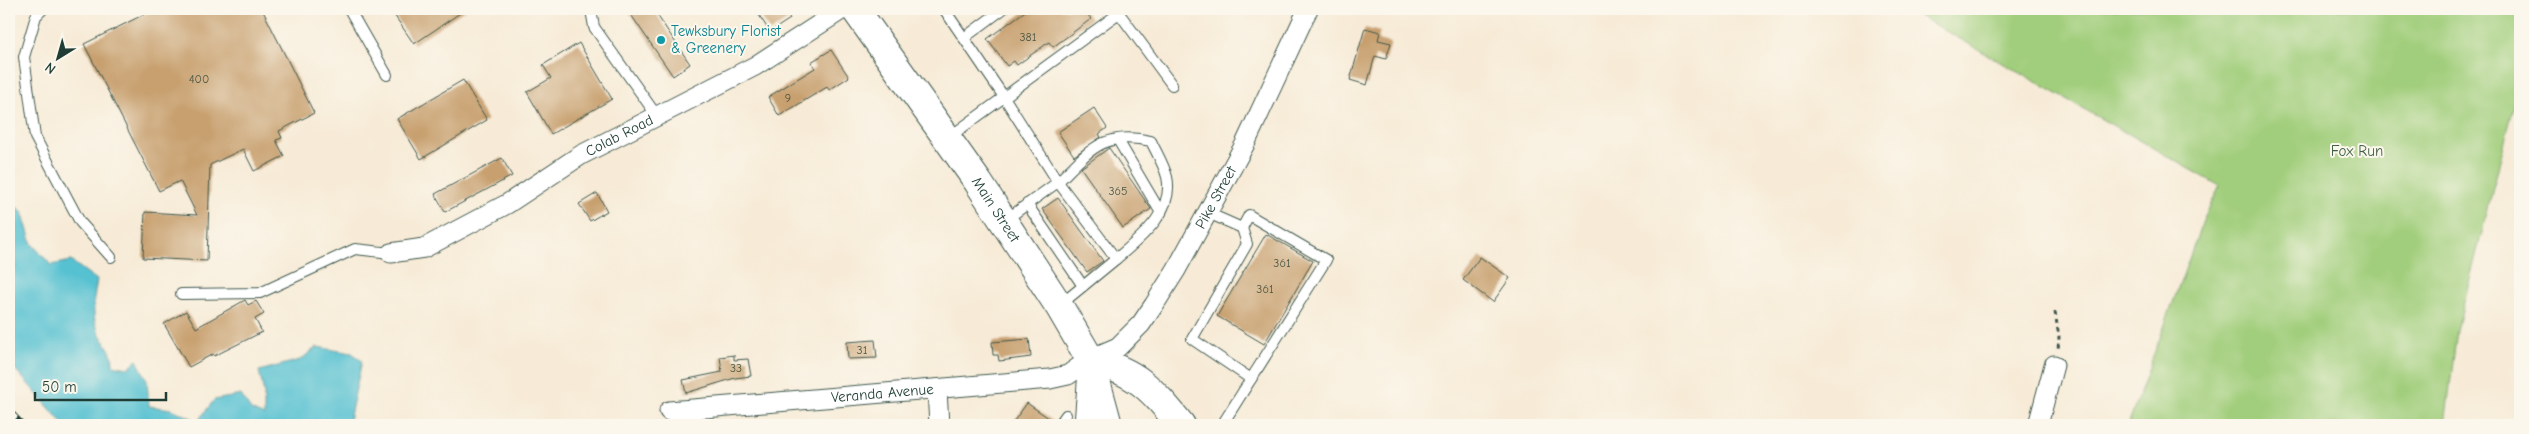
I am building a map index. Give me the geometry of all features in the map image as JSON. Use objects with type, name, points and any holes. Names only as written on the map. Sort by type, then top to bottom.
[{"type":"main road","name":"Main Street","points":[[855,9],[947,139],[1059,306],[1090,359],[1108,425]]},
{"type":"main road","points":[[1090,359],[1116,366],[1154,391],[1181,425]]},
{"type":"street","name":"Colab Road","points":[[391,253],[424,248],[507,204],[581,155],[755,66],[843,9]]},
{"type":"street","name":"Pike Street","points":[[1090,359],[1118,347],[1141,324],[1166,288],[1245,144],[1308,9]]},
{"type":"street","name":"Veranda Avenue","points":[[669,411],[937,390],[1050,379],[1068,375],[1090,359]]},
{"type":"street","points":[[1084,425],[1090,359]]},
{"type":"street","points":[[2038,425],[2054,365]]},
{"type":"street","points":[[937,390],[939,425]]},
{"type":"lane","points":[[43,9],[36,16],[24,57],[35,136],[80,222],[112,257]]},
{"type":"lane","points":[[349,9],[387,74]]},
{"type":"lane","points":[[594,9],[591,10],[594,27],[657,116]]},
{"type":"lane","points":[[944,9],[1004,97],[1058,182],[1116,259]]},
{"type":"lane","points":[[964,38],[1003,9]]},
{"type":"lane","points":[[947,139],[1117,11],[1172,85]]},
{"type":"lane","points":[[1004,222],[1058,182],[1096,145],[1132,137],[1151,141],[1166,176],[1168,190],[1161,213],[1141,237],[1059,306]]},
{"type":"lane","points":[[1118,140],[1161,213]]},
{"type":"lane","points":[[1027,204],[1083,286]]},
{"type":"lane","points":[[1208,213],[1242,228]]},
{"type":"lane","points":[[1222,425],[1251,379],[1326,260],[1249,215],[1242,228],[1247,244],[1192,339],[1251,379]]},
{"type":"lane","points":[[181,294],[260,293],[355,250],[391,253]]},
{"type":"lane","points":[[1059,425],[1066,415]]},
{"type":"path","points":[[2054,365],[2059,337],[2055,312]]},
{"type":"green space","name":"Fox Run","points":[[1907,9],[2520,9],[2520,82],[2457,330],[2445,425],[2128,425],[2204,218],[2220,186]]},
{"type":"water","points":[[9,202],[22,211],[32,244],[51,265],[71,261],[97,280],[94,312],[100,335],[110,350],[113,365],[128,368],[137,360],[147,380],[149,406],[172,409],[198,421],[214,400],[241,395],[251,410],[264,416],[264,393],[259,371],[300,360],[317,347],[352,353],[362,361],[348,425],[64,425],[9,362]]},
{"type":"building","points":[[155,9],[262,9],[314,113],[279,131],[282,138],[276,140],[284,156],[254,171],[243,149],[210,165],[207,261],[143,258],[145,212],[197,215],[180,181],[159,191],[84,44]]},
{"type":"building","points":[[390,9],[466,9],[414,44]]},
{"type":"building","name":"Tewksbury Florist & Greenery","points":[[627,9],[653,9],[690,64],[673,76]]},
{"type":"building","points":[[755,9],[783,9],[790,19],[770,32]]},
{"type":"building","points":[[1028,9],[1084,9],[1091,19],[1053,47],[1049,42],[1017,65],[1014,61],[1007,66],[987,39]]},
{"type":"building","points":[[1365,28],[1380,32],[1378,40],[1391,43],[1386,59],[1375,56],[1367,85],[1350,80]]},
{"type":"building","points":[[579,43],[612,99],[551,134],[527,92],[551,78],[543,65]]},
{"type":"building","points":[[831,50],[849,77],[829,90],[827,87],[779,116],[768,97],[815,68],[811,62]]},
{"type":"building","points":[[463,80],[487,120],[421,159],[397,119]]},
{"type":"building","points":[[1094,108],[1107,128],[1099,134],[1101,137],[1074,156],[1058,132]]},
{"type":"building","points":[[1109,148],[1151,209],[1123,228],[1081,168]]},
{"type":"building","points":[[502,158],[512,176],[445,212],[435,194]]},
{"type":"building","points":[[597,193],[607,211],[590,221],[579,204]]},
{"type":"building","points":[[1058,198],[1103,261],[1087,272],[1042,209]]},
{"type":"building","points":[[1266,234],[1313,261],[1264,344],[1217,316]]},
{"type":"building","points":[[1480,257],[1510,278],[1493,302],[1463,280]]},
{"type":"building","points":[[245,300],[248,305],[256,301],[264,314],[255,319],[262,332],[189,367],[164,324],[186,311],[196,328]]},
{"type":"building","points":[[1029,339],[1031,357],[999,361],[998,355],[993,355],[992,342]]},
{"type":"building","points":[[875,340],[877,358],[848,359],[847,342]]},
{"type":"building","points":[[734,355],[734,360],[748,359],[751,376],[735,378],[686,393],[683,380],[722,372],[720,357]]},
{"type":"building","points":[[1027,403],[1053,421],[1052,425],[1011,425]]},
{"type":"railway","points":[[9,410],[23,425]]},
{"type":"place","name":"Tewksbury Florist & Greenery","points":[[661,40]]}]
